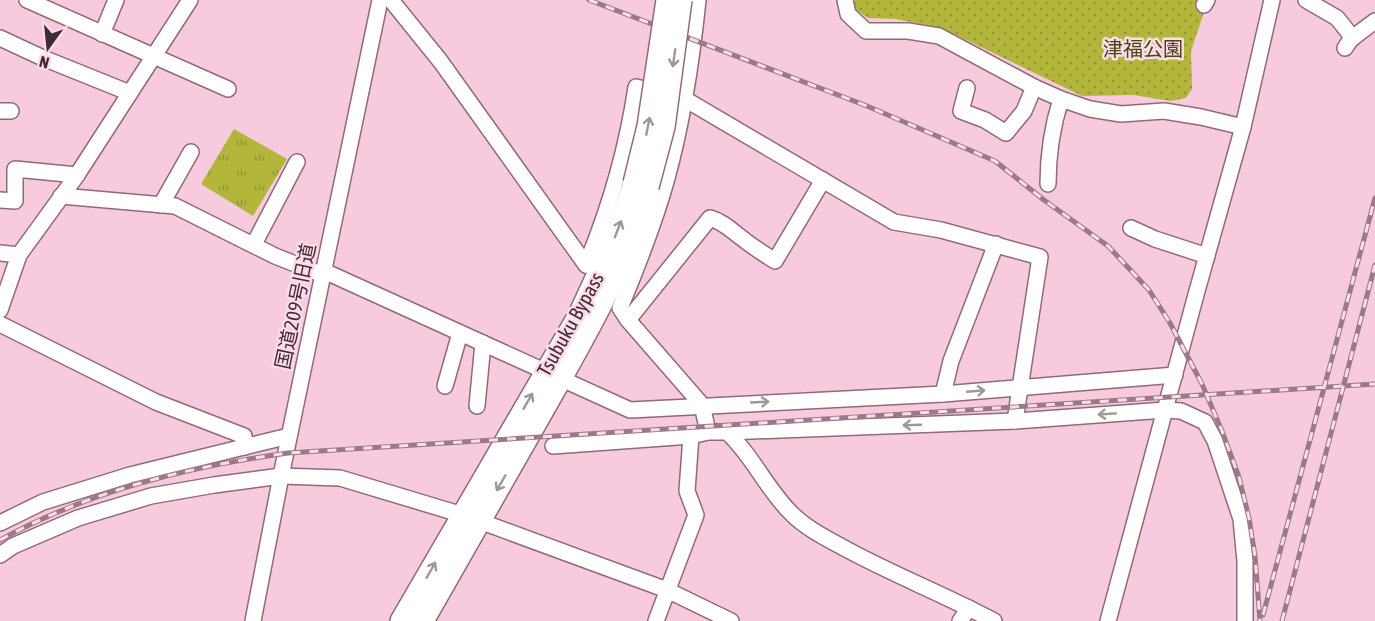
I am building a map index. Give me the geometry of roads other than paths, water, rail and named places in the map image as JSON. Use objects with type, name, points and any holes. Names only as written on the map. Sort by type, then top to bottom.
[{"type":"highway","name":"Tsubuku Bypass","points":[[641,185],[667,0]]},
{"type":"highway","name":"Tsubuku Bypass","points":[[401,621],[471,518],[554,374],[619,228],[641,185],[664,127],[681,0]]},
{"type":"highway","name":"Tsubuku Bypass","points":[[423,621],[471,518]]},
{"type":"street","points":[[27,0],[228,89]]},
{"type":"street","points":[[102,34],[116,0]]},
{"type":"street","points":[[0,310],[19,255],[77,175],[190,0]]},
{"type":"street","name":"国道209号旧道","points":[[253,621],[380,0]]},
{"type":"street","points":[[391,0],[441,62],[586,265],[611,199],[633,111],[636,87],[683,98],[894,222],[941,230],[1040,257],[1015,421]]},
{"type":"street","points":[[698,0],[694,40],[671,164],[662,196],[620,308],[702,405],[708,432]]},
{"type":"street","points":[[845,0],[848,14],[866,31],[908,31],[939,36],[1034,87],[1090,109],[1121,114],[1164,111],[1243,127]]},
{"type":"street","points":[[1108,621],[1243,127],[1272,0]]},
{"type":"street","points":[[1306,0],[1337,18],[1349,43],[1375,21]]},
{"type":"street","points":[[0,38],[130,93]]},
{"type":"street","points":[[966,88],[961,111],[985,120],[1006,133],[1024,111],[1034,87]]},
{"type":"street","points":[[1048,184],[1048,161],[1053,124],[1061,99]]},
{"type":"street","points":[[161,205],[191,152]]},
{"type":"street","points":[[254,244],[297,162]]},
{"type":"street","points":[[0,200],[15,201],[7,169],[77,175]]},
{"type":"street","points":[[628,320],[710,218],[734,230],[739,237],[775,261],[823,180]]},
{"type":"street","points":[[61,196],[175,206],[275,256],[318,273],[324,271],[630,410],[943,394],[1175,375]]},
{"type":"street","points":[[1131,228],[1155,239],[1207,256]]},
{"type":"street","points":[[943,394],[951,361],[996,244]]},
{"type":"street","points":[[0,253],[19,255]]},
{"type":"street","points":[[0,324],[156,402],[244,436],[244,447]]},
{"type":"street","points":[[445,386],[460,333]]},
{"type":"street","points":[[477,406],[483,343]]},
{"type":"street","points":[[553,446],[691,436],[708,432],[1015,421],[1165,410],[1181,411],[1205,422],[1215,441],[1241,519],[1245,561],[1245,621]]},
{"type":"street","points":[[727,432],[741,446],[792,515],[822,536],[880,567],[994,621]]},
{"type":"street","points":[[0,523],[44,502],[130,475],[289,436]]},
{"type":"street","points":[[656,621],[696,515],[687,490],[691,436]]},
{"type":"street","points":[[0,555],[13,546],[78,518],[151,496],[214,484],[281,476],[340,478],[471,518],[667,590],[731,621]]},
{"type":"street","points":[[960,621],[969,608]]},
{"type":"railway","points":[[589,0],[867,106],[995,161],[1108,246],[1149,290],[1170,323],[1202,384],[1222,431],[1239,477],[1249,518],[1255,556],[1260,621]]},
{"type":"railway","points":[[1263,615],[1375,198]]},
{"type":"railway","points":[[1282,621],[1375,265]]},
{"type":"railway","points":[[0,540],[68,508],[140,483],[213,466],[288,453],[1375,384]]},
{"type":"park label","name":"津福公園","points":[[1143,48]]}]
